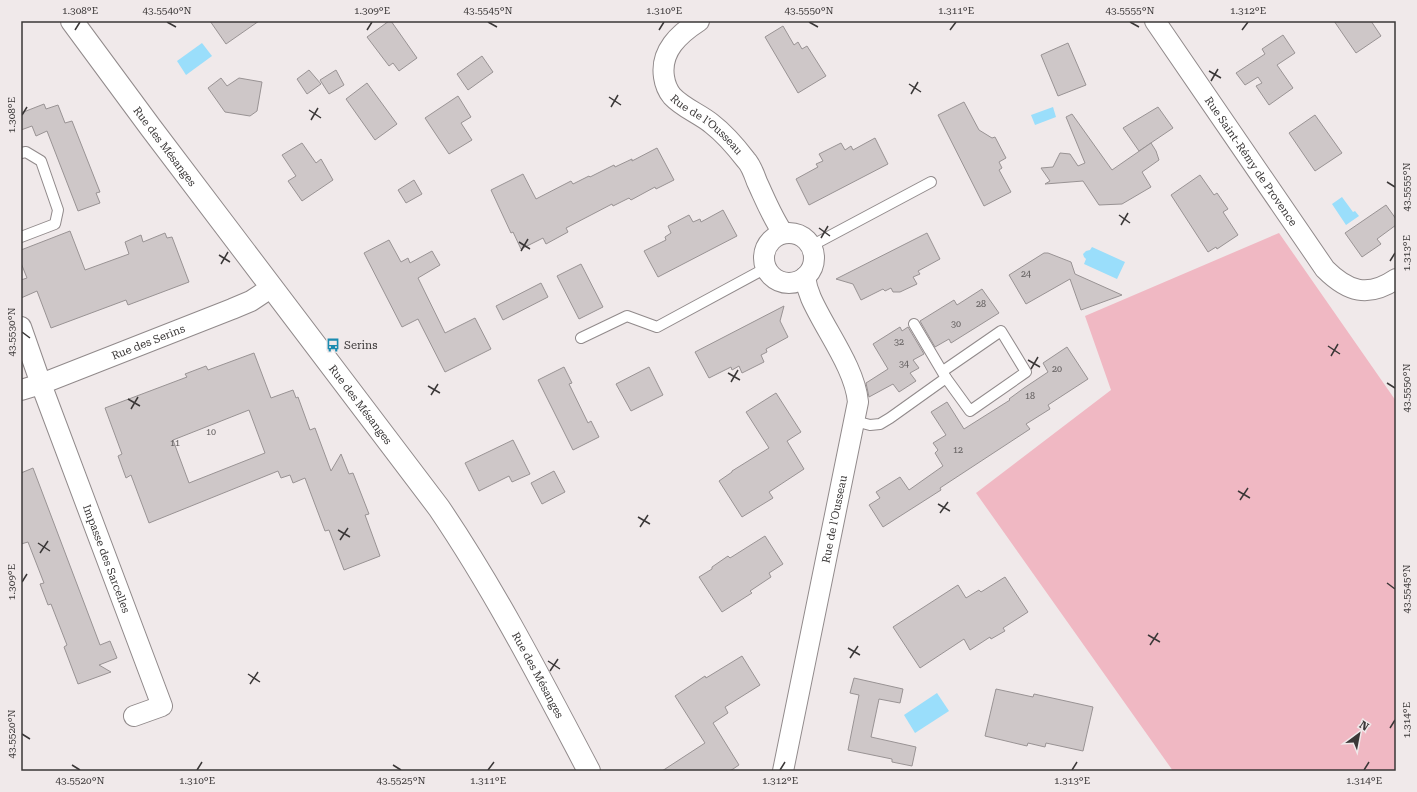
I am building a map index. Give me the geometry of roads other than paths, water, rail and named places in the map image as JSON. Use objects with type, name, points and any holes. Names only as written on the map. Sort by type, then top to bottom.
[{"type":"main road","name":"Rue des Mésanges","points":[[72,21],[151,128],[434,502],[461,541],[514,631],[589,771]]},
{"type":"street","name":"Rue de l'Ousseau","points":[[699,21],[676,38],[667,54],[664,68],[665,82],[668,89],[678,102],[712,124],[726,137],[748,162],[774,220],[783,233]]},
{"type":"street","name":"Rue Saint-Rémy de Provence","points":[[1155,21],[1325,269],[1333,278],[1342,284],[1364,291],[1373,290],[1396,279]]},
{"type":"street","points":[[783,233],[799,235],[811,246],[814,255],[813,263],[810,271],[798,281],[790,283],[783,282],[776,279],[766,268],[764,254],[766,247],[776,236],[783,233]]},
{"type":"street","name":"Rue de l'Ousseau","points":[[783,771],[858,402],[857,390],[851,374],[810,297],[804,277]]},
{"type":"street","name":"Rue des Serins","points":[[21,390],[41,384],[251,301],[272,287]]},
{"type":"street","points":[[21,327],[41,384]]},
{"type":"street","name":"Impasse des Sarcelles","points":[[41,384],[162,706],[134,716]]},
{"type":"lane","points":[[21,153],[26,152],[41,161],[58,210],[54,224],[21,237]]},
{"type":"lane","points":[[811,246],[931,182]]},
{"type":"lane","points":[[581,338],[627,316],[657,327],[766,268]]},
{"type":"lane","points":[[855,421],[880,424],[890,418],[945,375],[1001,331],[1026,372],[970,410],[945,375],[914,324]]},
{"type":"water","points":[[202,43],[212,56],[186,75],[177,61]]},
{"type":"water","points":[[1053,107],[1056,117],[1035,125],[1031,115]]},
{"type":"water","points":[[1342,197],[1353,212],[1355,211],[1359,216],[1346,225],[1332,204]]},
{"type":"water","points":[[1092,247],[1125,262],[1117,279],[1084,264],[1086,259],[1083,254]]},
{"type":"water","points":[[937,693],[949,711],[915,733],[904,715]]},
{"type":"place","name":"Serins","points":[[333,345]]}]
